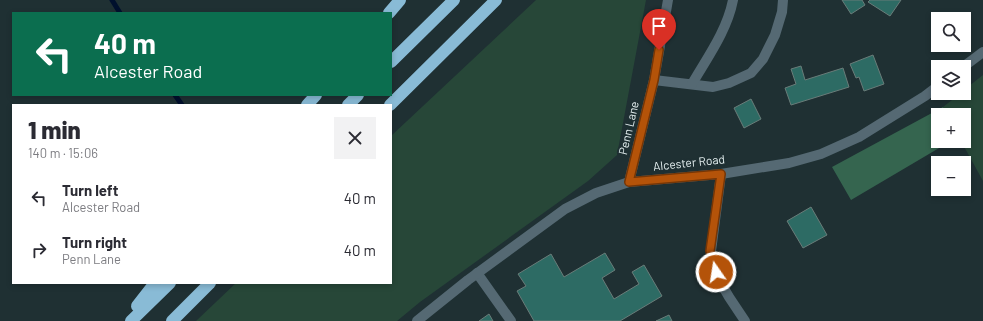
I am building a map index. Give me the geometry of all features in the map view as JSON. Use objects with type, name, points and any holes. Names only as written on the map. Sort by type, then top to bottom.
[{"type":"highway","points":[[390,12],[400,0]]},
{"type":"highway","points":[[392,61],[454,0]]},
{"type":"highway","points":[[391,104],[496,0]]},
{"type":"highway","points":[[308,104],[315,96]]},
{"type":"highway","points":[[349,104],[357,96]]},
{"type":"highway","points":[[125,321],[154,284]]},
{"type":"highway","points":[[131,321],[169,284]]},
{"type":"highway","points":[[172,321],[209,284]]},
{"type":"street","name":"Penn Lane","points":[[629,182],[654,80],[668,0]]},
{"type":"street","points":[[692,84],[723,30],[731,11],[733,0]]},
{"type":"street","points":[[654,80],[713,87],[729,83],[751,73],[763,59],[775,35],[782,12],[783,0]]},
{"type":"street","points":[[971,61],[983,52]]},
{"type":"street","name":"Alcester Road","points":[[417,321],[477,273],[565,209],[596,193],[629,182],[721,174],[789,163],[821,154],[859,137],[931,91]]},
{"type":"street","points":[[721,174],[710,251],[716,272],[728,297],[745,321]]},
{"type":"street","points":[[477,273],[511,321]]},
{"type":"green space","points":[[536,0],[646,0],[617,155],[588,181],[420,302],[397,321],[196,321],[235,284],[392,284],[392,135]]},
{"type":"green space","points":[[983,75],[983,181],[971,159],[971,156],[969,156],[965,148],[971,148],[971,108],[943,107],[952,100],[971,100],[971,84]]},
{"type":"green space","points":[[931,113],[931,148],[939,148],[851,200],[832,167]]},
{"type":"building","points":[[842,0],[862,0],[865,5],[851,14]]},
{"type":"building","points":[[870,0],[901,0],[890,16],[868,2]]},
{"type":"building","points":[[873,55],[884,84],[864,91],[859,77],[856,78],[850,64]]},
{"type":"building","points":[[801,66],[805,80],[843,68],[849,87],[791,105],[785,88],[796,84],[791,69]]},
{"type":"building","points":[[751,99],[761,119],[744,128],[734,108]]},
{"type":"building","points":[[811,207],[827,235],[803,248],[787,221]]},
{"type":"building","points":[[605,253],[615,270],[602,278],[614,299],[639,284],[632,272],[644,265],[662,296],[620,321],[534,321],[517,291],[526,286],[518,274],[551,254],[564,277]]},
{"type":"building","points":[[489,314],[493,321],[479,321]]},
{"type":"building","points":[[669,315],[672,321],[656,321]]},
{"type":"waterway","points":[[112,0],[119,12]]},
{"type":"waterway","points":[[176,96],[181,104]]},
{"type":"route","points":[[659,50],[654,80],[629,182],[721,174],[710,251],[716,272]]}]
